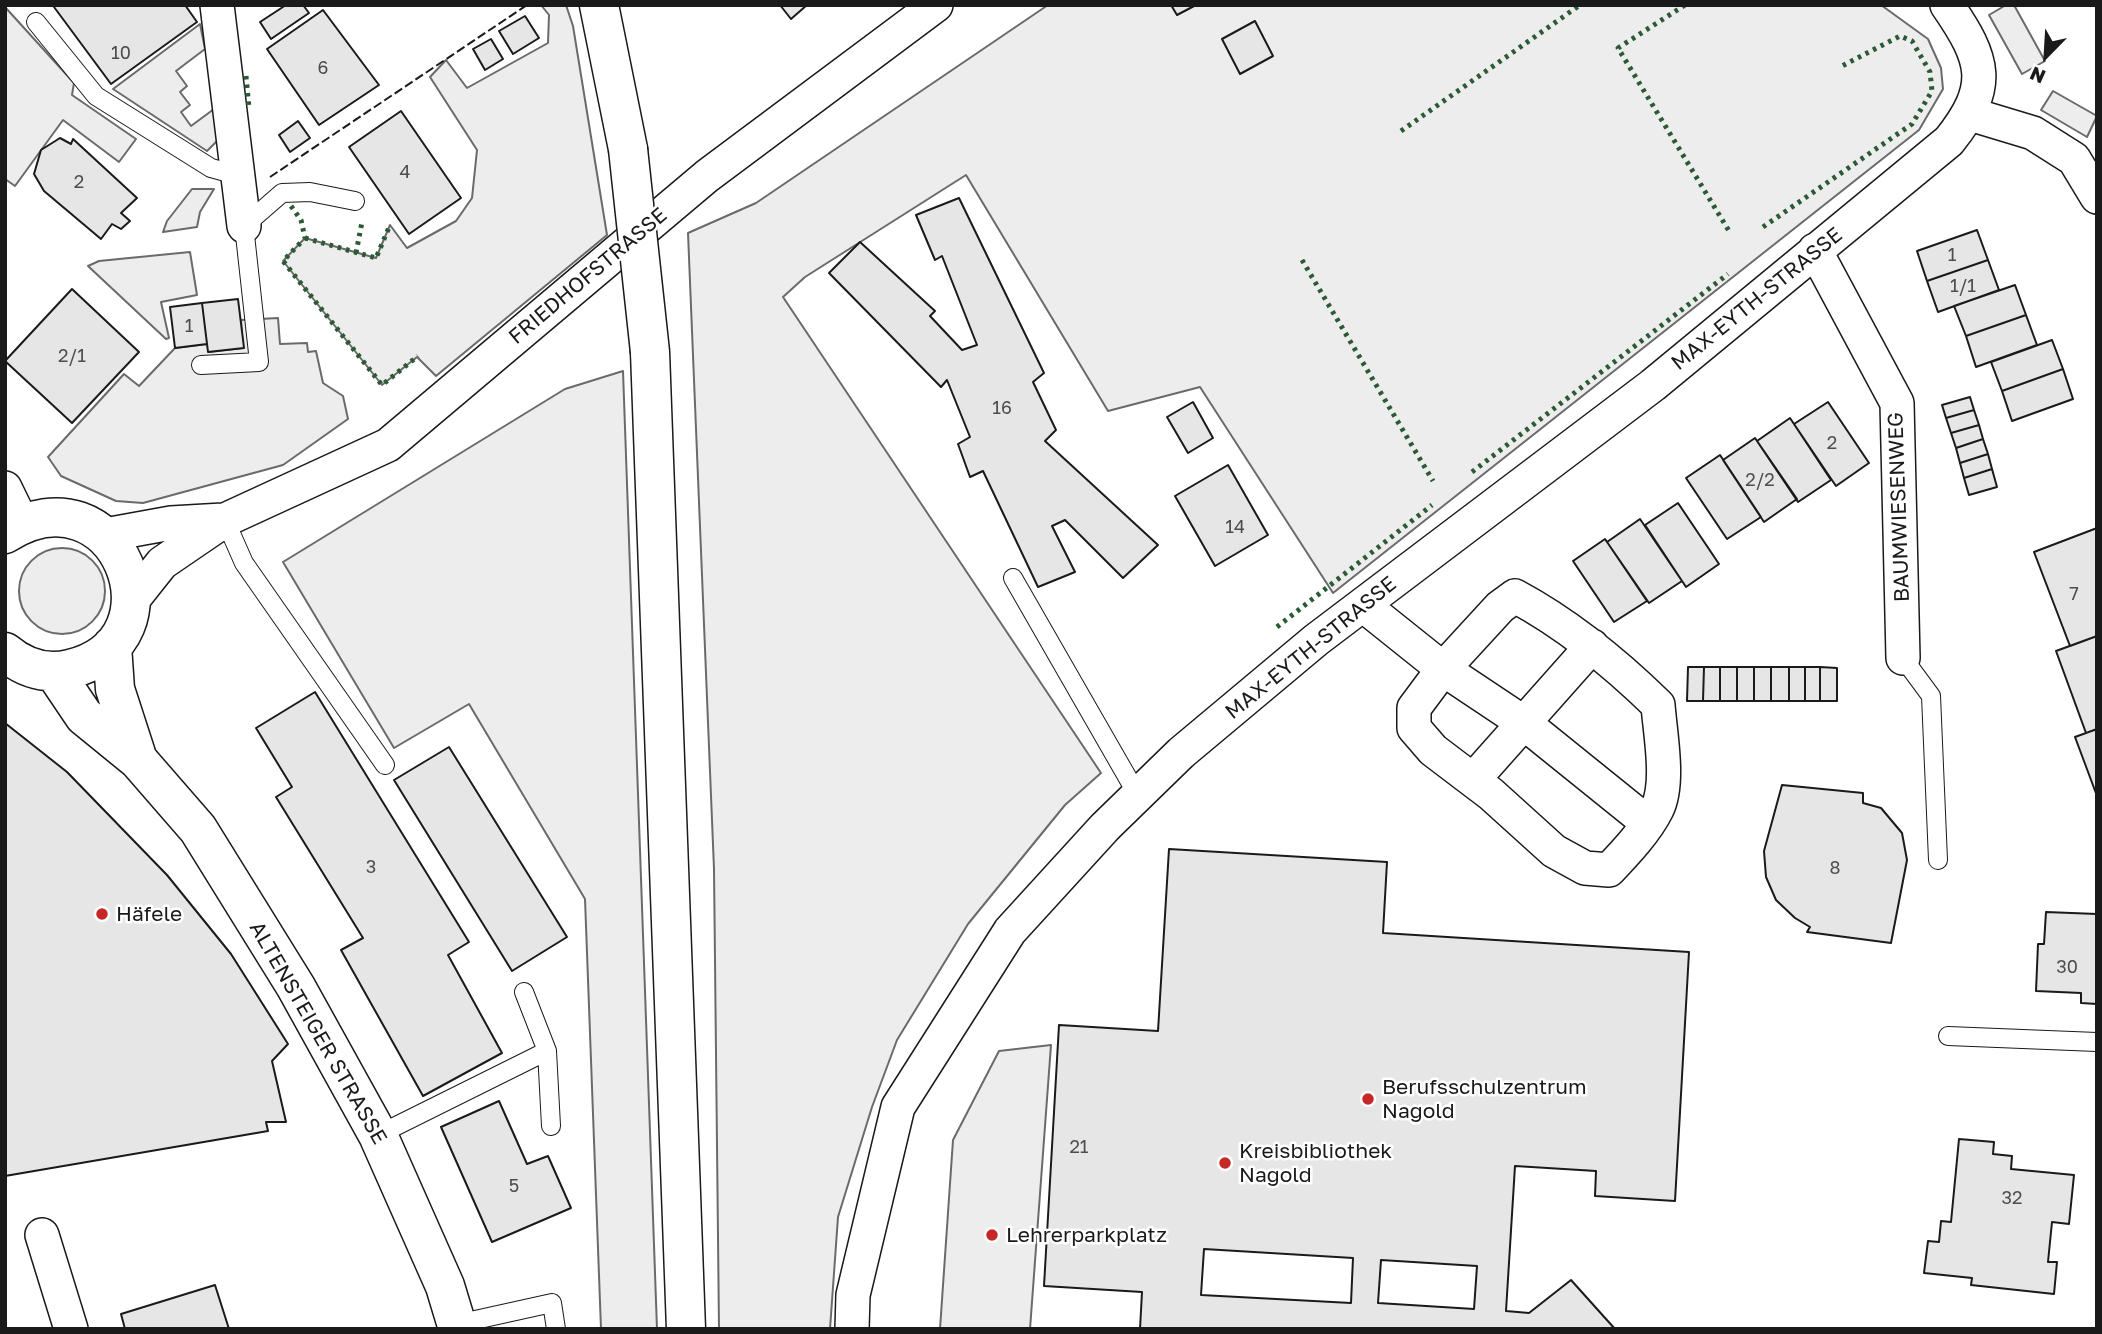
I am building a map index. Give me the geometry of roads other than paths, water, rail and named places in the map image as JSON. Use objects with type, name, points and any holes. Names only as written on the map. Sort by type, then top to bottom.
[{"type":"main road","points":[[599,5],[628,149],[650,352],[686,1329]]},
{"type":"main road","points":[[5,652],[15,661],[55,673],[82,666],[112,646],[125,626],[131,602],[130,577],[121,555],[105,535],[87,524],[65,517],[43,517],[13,529]]},
{"type":"main road","name":"ALTENSTEIGER STRASSE","points":[[112,646],[115,689],[138,760]]},
{"type":"main road","name":"ALTENSTEIGER STRASSE","points":[[55,673],[84,716],[138,760],[198,829],[296,987],[378,1135],[445,1286],[457,1326]]},
{"type":"street","points":[[217,5],[244,226]]},
{"type":"street","name":"FRIEDHOFSTRASSE","points":[[131,602],[162,563],[225,520],[388,445],[707,176],[936,5]]},
{"type":"street","points":[[1947,5],[1967,35],[1981,72],[1970,114],[2033,133],[2074,159],[2097,197]]},
{"type":"street","name":"MAX-EYTH-STRASSE","points":[[852,1329],[853,1295],[898,1107],[1010,931],[1137,794],[1181,752],[1363,605],[1653,384],[1949,141],[1970,114]]},
{"type":"street","name":"BAUMWIESENWEG","points":[[1815,250],[1897,403],[1903,658]]},
{"type":"street","points":[[5,488],[13,529]]},
{"type":"street","name":"FRIEDHOFSTRASSE","points":[[105,535],[171,523],[225,520]]},
{"type":"street","points":[[1515,596],[1558,619],[1592,646],[1624,671],[1658,705],[1664,771],[1659,808],[1609,870],[1585,868],[1554,851],[1473,780],[1433,750],[1414,728],[1414,708],[1443,669],[1500,607],[1515,596]]},
{"type":"street","points":[[1363,605],[1443,669],[1524,723],[1648,823]]},
{"type":"street","points":[[1473,780],[1592,646]]},
{"type":"street","points":[[42,1235],[71,1329]]},
{"type":"lane","points":[[36,22],[96,96],[211,167],[237,175]]},
{"type":"lane","points":[[201,365],[259,362],[244,226],[282,193],[310,192],[355,201]]},
{"type":"lane","points":[[225,520],[244,563],[385,765]]},
{"type":"lane","points":[[1013,578],[1137,794]]},
{"type":"lane","points":[[1903,658],[1931,696],[1938,860]]},
{"type":"lane","points":[[524,992],[547,1051],[551,1126]]},
{"type":"lane","points":[[1948,1036],[2097,1042]]},
{"type":"lane","points":[[378,1135],[547,1051]]},
{"type":"lane","points":[[457,1326],[552,1303],[556,1329]]},
{"type":"place","name":"Häfele","points":[[102,914]]},
{"type":"place","name":"Berufsschulzentrum Nagold","points":[[1368,1099]]},
{"type":"place","name":"Kreisbibliothek Nagold","points":[[1225,1163]]},
{"type":"place","name":"Lehrerparkplatz","points":[[992,1235]]}]
